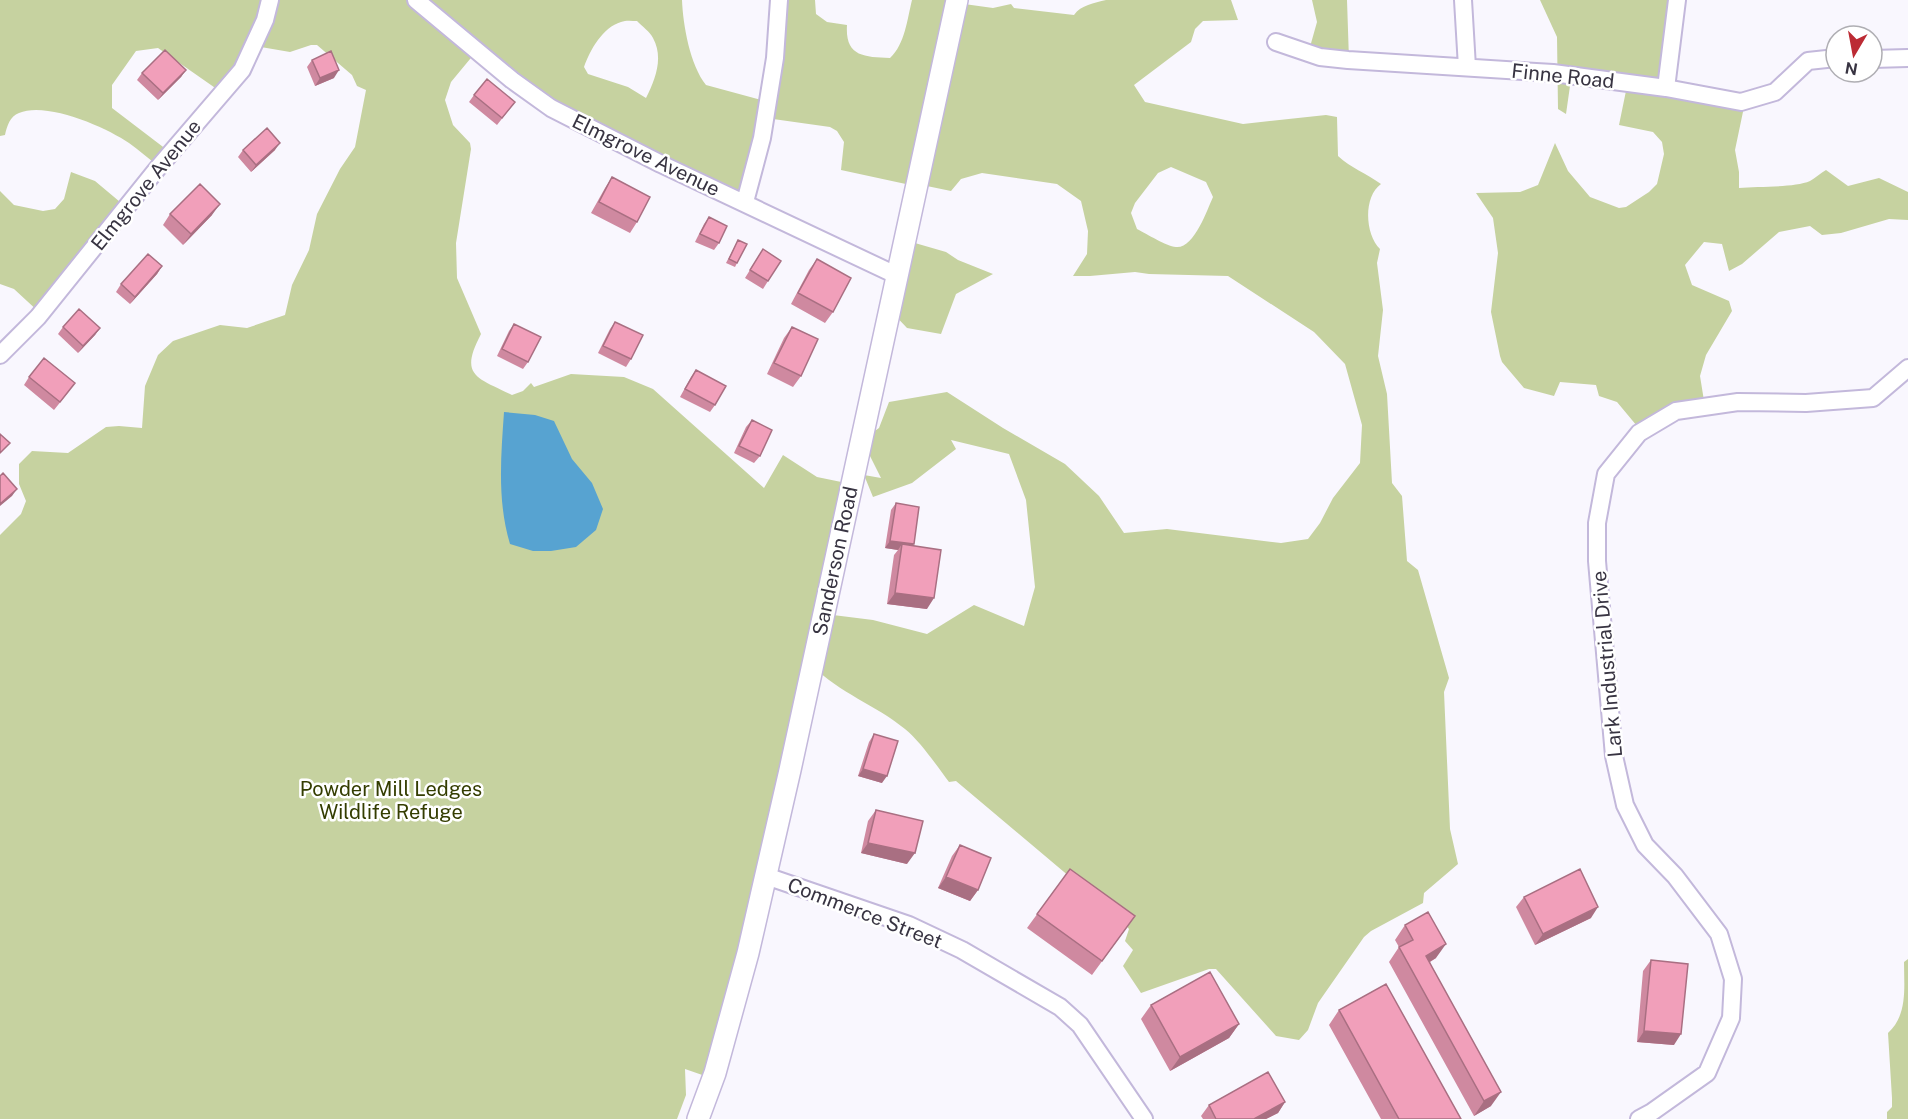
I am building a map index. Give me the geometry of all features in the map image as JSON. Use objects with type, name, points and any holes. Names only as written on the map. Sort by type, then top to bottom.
[{"type":"main road","name":"Sanderson Road","points":[[699,1119],[715,1073],[748,952],[957,0]]},
{"type":"street","name":"Elmgrove Avenue","points":[[0,355],[38,317],[150,177],[242,70],[265,20],[270,0]]},
{"type":"street","name":"Elmgrove Avenue","points":[[416,0],[512,80],[551,108],[661,164],[898,276]]},
{"type":"street","points":[[745,202],[762,138],[774,58],[779,0]]},
{"type":"street","points":[[1464,0],[1467,67]]},
{"type":"street","points":[[1666,88],[1677,0]]},
{"type":"street","name":"Finne Road","points":[[1276,42],[1320,57],[1553,73],[1666,88],[1741,102],[1775,92],[1808,61],[1824,59]]},
{"type":"street","points":[[1884,59],[1908,58]]},
{"type":"street","name":"Lark Industrial Drive","points":[[1639,1119],[1707,1073],[1731,1018],[1733,980],[1719,934],[1674,876],[1645,845],[1624,804],[1614,756],[1597,561],[1597,524],[1606,474],[1639,433],[1676,411],[1738,402],[1806,403],[1874,398],[1908,368]]},
{"type":"street","name":"Commerce Street","points":[[765,876],[909,926],[962,950],[1060,1006],[1080,1025],[1144,1119]]},
{"type":"green space","name":"Powder Mill Ledges Wildlife Refuge","points":[[0,0],[682,0],[688,44],[700,77],[706,85],[765,101],[779,0],[815,0],[816,14],[827,22],[847,25],[849,43],[858,53],[890,58],[902,39],[912,0],[957,0],[957,3],[993,8],[1011,4],[1014,8],[1074,15],[1092,3],[1106,0],[1231,0],[1238,20],[1203,21],[1195,29],[1191,42],[1134,85],[1145,102],[1243,124],[1326,115],[1337,117],[1338,156],[1381,184],[1371,198],[1368,216],[1371,234],[1380,249],[1377,263],[1383,310],[1378,356],[1387,394],[1392,483],[1402,496],[1407,561],[1418,570],[1449,678],[1444,692],[1450,829],[1458,864],[1424,893],[1423,903],[1364,937],[1318,1003],[1308,1030],[1299,1040],[1276,1036],[1216,969],[1209,969],[1141,993],[1123,966],[1133,950],[1125,941],[1129,929],[1121,920],[956,781],[949,782],[905,729],[834,684],[813,666],[711,1078],[685,1069],[686,1095],[677,1119],[0,1119],[0,535],[21,514],[26,501],[19,484],[19,464],[32,451],[68,453],[106,427],[142,428],[145,386],[158,355],[173,341],[220,325],[247,328],[285,315],[292,285],[309,250],[317,214],[340,169],[355,147],[366,90],[357,86],[352,75],[317,45],[290,52],[255,46],[221,92],[158,48],[136,51],[112,85],[112,108],[171,153],[158,166],[119,137],[91,123],[60,113],[31,110],[16,114],[11,119],[5,135],[0,136]],"holes":[[[623,21],[637,21],[652,36],[658,53],[657,69],[646,98],[628,87],[588,74],[584,67],[594,47],[608,29]],[[475,53],[673,171],[745,202],[766,118],[830,127],[837,131],[844,142],[841,170],[915,186],[922,185],[951,191],[961,179],[982,173],[1057,184],[1081,201],[1088,231],[1087,254],[1073,276],[1135,272],[1228,276],[1314,332],[1345,364],[1362,425],[1360,463],[1333,498],[1320,523],[1308,539],[1281,543],[1167,529],[1124,533],[1099,496],[1065,464],[947,392],[889,402],[879,428],[862,440],[881,478],[864,475],[873,497],[912,483],[956,449],[951,440],[1009,454],[1026,500],[1035,587],[1024,626],[974,605],[927,634],[873,620],[825,614],[851,484],[817,477],[783,455],[764,488],[653,389],[624,377],[571,374],[534,387],[531,383],[523,391],[512,395],[475,374],[472,359],[481,334],[457,278],[456,243],[471,149],[470,143],[453,125],[445,100],[451,82]],[[1171,167],[1206,182],[1213,197],[1199,228],[1189,242],[1183,246],[1176,247],[1167,244],[1137,229],[1131,213],[1135,203],[1158,173]]]},
{"type":"green space","points":[[1312,0],[1347,0],[1349,60],[1308,54],[1317,22]]},
{"type":"green space","points":[[1540,0],[1678,0],[1666,89],[1744,107],[1735,150],[1739,188],[1803,183],[1826,170],[1848,186],[1879,178],[1908,192],[1908,220],[1889,219],[1841,233],[1822,235],[1810,226],[1779,232],[1742,264],[1729,271],[1722,244],[1704,242],[1685,265],[1692,285],[1729,301],[1732,311],[1706,355],[1700,376],[1705,407],[1642,432],[1617,402],[1599,396],[1596,385],[1560,382],[1554,396],[1524,388],[1502,362],[1500,356],[1491,312],[1498,253],[1493,218],[1476,193],[1520,192],[1538,185],[1555,143],[1568,171],[1590,197],[1619,208],[1626,207],[1657,184],[1664,154],[1662,142],[1653,132],[1619,125],[1627,86],[1571,79],[1566,114],[1558,109],[1557,37]]},
{"type":"green space","points":[[71,172],[95,181],[126,207],[40,313],[14,289],[0,284],[0,191],[14,205],[43,211],[55,209],[64,199]]},
{"type":"green space","points":[[908,241],[946,252],[958,260],[993,274],[956,294],[941,334],[907,328],[890,310]]},
{"type":"green space","points":[[1908,959],[1908,1119],[1887,1119],[1887,1112],[1892,1107],[1888,1033],[1899,1018],[1902,1009],[1904,962]]},
{"type":"water","points":[[504,412],[535,415],[554,421],[572,459],[592,483],[603,509],[596,530],[576,547],[533,551],[510,544],[502,495]]},
{"type":"building","points":[[165,50],[186,70],[163,93],[142,73]]},
{"type":"building","points":[[331,51],[339,70],[320,78],[312,60]]},
{"type":"building","points":[[487,79],[515,102],[502,118],[474,95]]},
{"type":"building","points":[[267,128],[280,143],[256,165],[243,150]]},
{"type":"building","points":[[612,177],[650,197],[637,222],[599,202]]},
{"type":"building","points":[[200,184],[220,204],[191,234],[170,214]]},
{"type":"building","points":[[709,217],[727,226],[719,243],[700,234]]},
{"type":"building","points":[[738,240],[747,244],[737,263],[729,259]]},
{"type":"building","points":[[763,249],[781,261],[768,281],[750,270]]},
{"type":"building","points":[[148,254],[162,266],[135,297],[121,284]]},
{"type":"building","points":[[817,259],[851,278],[833,312],[798,293]]},
{"type":"building","points":[[79,309],[100,328],[83,346],[63,327]]},
{"type":"building","points":[[615,322],[643,335],[631,359],[603,346]]},
{"type":"building","points":[[514,324],[541,337],[528,362],[502,349]]},
{"type":"building","points":[[792,327],[818,339],[801,376],[774,363]]},
{"type":"building","points":[[44,358],[75,383],[60,402],[29,377]]},
{"type":"building","points":[[696,370],[726,386],[715,405],[685,389]]},
{"type":"building","points":[[752,420],[772,430],[760,456],[739,446]]},
{"type":"building","points":[[0,434],[10,443],[0,453]]},
{"type":"building","points":[[3,473],[17,489],[0,504],[0,476]]},
{"type":"building","points":[[896,503],[919,507],[914,544],[890,541]]},
{"type":"building","points":[[902,544],[941,550],[934,598],[895,593]]},
{"type":"building","points":[[874,734],[898,741],[887,776],[863,769]]},
{"type":"building","points":[[876,810],[923,821],[915,853],[868,843]]},
{"type":"building","points":[[960,845],[991,858],[978,890],[946,877]]},
{"type":"building","points":[[1070,869],[1135,916],[1102,961],[1037,914]]},
{"type":"building","points":[[1580,869],[1598,907],[1543,934],[1524,897]]},
{"type":"building","points":[[1428,912],[1446,944],[1426,956],[1501,1092],[1484,1101],[1399,947],[1413,940],[1405,925]]},
{"type":"building","points":[[1651,960],[1688,964],[1681,1034],[1644,1031]]},
{"type":"building","points":[[1210,972],[1239,1024],[1180,1057],[1151,1005]]},
{"type":"building","points":[[1386,984],[1461,1119],[1399,1119],[1339,1010]]},
{"type":"building","points":[[1268,1072],[1285,1102],[1254,1119],[1216,1119],[1209,1105]]}]
